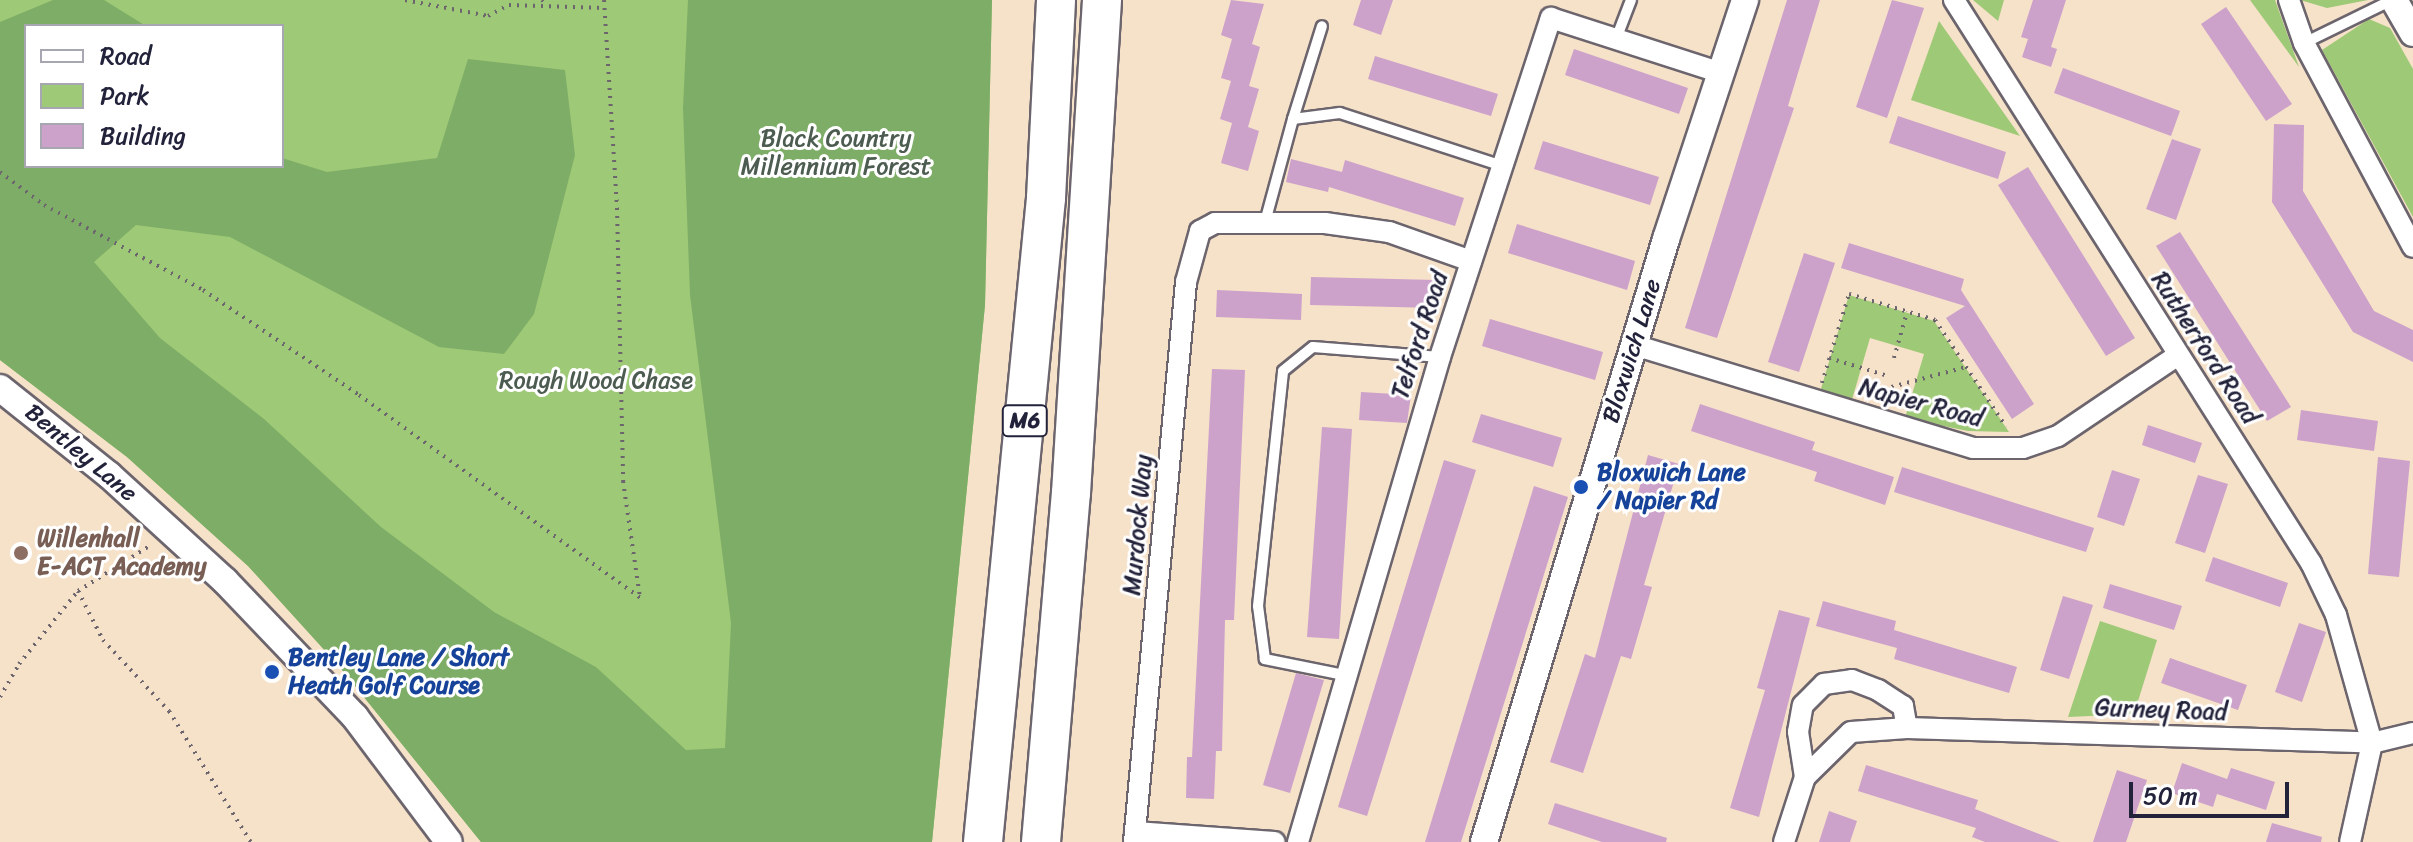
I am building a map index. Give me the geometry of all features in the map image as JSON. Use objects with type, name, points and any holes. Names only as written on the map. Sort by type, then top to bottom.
[{"type":"highway","name":"M6","points":[[983,842],[1046,198],[1056,0]]},
{"type":"highway","name":"M6","points":[[1041,842],[1072,477],[1102,0]]},
{"type":"street","name":"Bloxwich Lane","points":[[1484,842],[1634,345],[1745,0]]},
{"type":"street","name":"Rutherford Road","points":[[1954,0],[2311,563],[2336,615],[2372,743]]},
{"type":"street","points":[[2289,0],[2304,43],[2413,247]]},
{"type":"street","points":[[2393,0],[2413,33]]},
{"type":"street","name":"Telford Road","points":[[1298,842],[1344,675],[1440,357],[1551,18],[1721,73]]},
{"type":"street","points":[[1265,222],[1389,232],[1471,261]]},
{"type":"street","name":"Murdock Way","points":[[1134,837],[1186,282],[1200,231],[1215,223],[1265,222]]},
{"type":"street","name":"Napier Road","points":[[1634,345],[1973,448],[2020,448],[2058,436],[2178,355]]},
{"type":"street","name":"Bentley Lane","points":[[0,388],[173,531],[355,717],[449,842]]},
{"type":"street","name":"Gurney Road","points":[[1784,842],[1805,777],[1798,732],[1803,705],[1824,684],[1852,680],[1878,690],[1903,706],[1907,728]]},
{"type":"street","name":"Gurney Road","points":[[1805,777],[1851,732],[1907,728],[2372,743],[2413,733]]},
{"type":"street","points":[[2350,842],[2372,743]]},
{"type":"street","points":[[1134,837],[1275,842]]},
{"type":"lane","points":[[1616,39],[1631,0]]},
{"type":"lane","points":[[2304,43],[2393,0]]},
{"type":"lane","points":[[1265,222],[1322,26]]},
{"type":"lane","points":[[1293,119],[1340,113],[1502,166]]},
{"type":"lane","points":[[1344,675],[1265,659],[1258,606],[1283,371],[1313,347],[1440,357]]},
{"type":"path","points":[[405,0],[488,16],[509,5],[604,8]]},
{"type":"path","points":[[542,0],[548,6]]},
{"type":"path","points":[[0,172],[44,205],[203,290],[359,395],[640,598],[623,481],[617,208],[604,0]]},
{"type":"path","points":[[1817,400],[1849,294],[1935,320],[2020,448]]},
{"type":"path","points":[[1894,358],[1907,312]]},
{"type":"path","points":[[1829,358],[1888,376]]},
{"type":"path","points":[[1884,389],[1966,367]]},
{"type":"path","points":[[0,697],[19,664],[78,591],[173,531]]},
{"type":"path","points":[[78,591],[103,640],[169,711],[251,842]]},
{"type":"green space","name":"Black Country Millennium Forest","points":[[0,0],[992,0],[985,305],[932,842],[481,842],[338,665],[248,566],[127,457],[0,360]]},
{"type":"green space","name":"Black Country Millennium Forest","points":[[53,0],[104,0],[143,24],[24,24],[24,168],[284,168],[284,159],[327,172],[437,158],[468,59],[565,70],[575,155],[534,314],[504,354],[439,347],[230,237],[136,225],[94,262],[160,338],[264,419],[381,527],[494,612],[596,667],[686,750],[725,748],[731,623],[690,295],[683,108],[688,0],[992,0],[985,305],[932,842],[481,842],[338,665],[248,566],[127,457],[0,360],[0,22]]},
{"type":"green space","points":[[1973,0],[2004,0],[1998,21]]},
{"type":"green space","points":[[2250,0],[2275,0],[2299,67]]},
{"type":"green space","points":[[2300,0],[2368,0],[2327,8]]},
{"type":"green space","points":[[2369,19],[2390,28],[2413,69],[2413,217],[2322,50]]},
{"type":"green space","points":[[1939,21],[2020,136],[1911,100]]},
{"type":"green space","points":[[1849,295],[1934,321],[2009,432],[1968,431],[1905,418],[1924,354],[1870,338],[1851,403],[1820,392]]},
{"type":"green space","points":[[2100,621],[2157,640],[2134,714],[2068,717]]},
{"type":"building","points":[[1231,0],[1264,4],[1252,44],[1260,47],[1249,86],[1259,89],[1248,127],[1259,131],[1248,171],[1221,163],[1232,123],[1220,119],[1231,81],[1221,78],[1232,39],[1221,35]]},
{"type":"building","points":[[1361,0],[1393,0],[1381,35],[1353,25]]},
{"type":"building","points":[[1787,0],[1820,0],[1788,106],[1794,108],[1717,338],[1685,328]]},
{"type":"building","points":[[1892,0],[1924,8],[1887,118],[1856,107]]},
{"type":"building","points":[[2033,0],[2066,0],[2051,47],[2057,49],[2051,67],[2022,57],[2028,39],[2021,37]]},
{"type":"building","points":[[2226,7],[2292,104],[2266,121],[2201,24]]},
{"type":"building","points":[[1574,49],[1688,88],[1679,114],[1565,75]]},
{"type":"building","points":[[1375,56],[1498,94],[1491,116],[1368,79]]},
{"type":"building","points":[[2063,68],[2180,111],[2171,136],[2054,93]]},
{"type":"building","points":[[1898,116],[2006,152],[1998,179],[1889,143]]},
{"type":"building","points":[[2274,124],[2304,125],[2303,191],[2374,311],[2413,330],[2413,362],[2353,332],[2272,202]]},
{"type":"building","points":[[2172,139],[2201,149],[2176,220],[2146,209]]},
{"type":"building","points":[[1543,141],[1659,177],[1650,205],[1534,169]]},
{"type":"building","points":[[1291,159],[1342,172],[1345,160],[1464,198],[1455,226],[1329,187],[1328,192],[1286,182]]},
{"type":"building","points":[[2028,167],[2135,338],[2106,356],[1998,185]]},
{"type":"building","points":[[1517,224],[1635,261],[1627,290],[1508,253]]},
{"type":"building","points":[[2180,232],[2291,407],[2267,421],[2156,246]]},
{"type":"building","points":[[1849,243],[1964,279],[1961,290],[2034,404],[2012,419],[1946,318],[1965,306],[1841,268]]},
{"type":"building","points":[[1804,253],[1835,263],[1799,372],[1768,362]]},
{"type":"building","points":[[1311,277],[1436,280],[1436,308],[1310,305]]},
{"type":"building","points":[[1217,290],[1302,294],[1301,320],[1216,317]]},
{"type":"building","points":[[1490,319],[1603,352],[1595,380],[1482,346]]},
{"type":"building","points":[[1212,369],[1245,370],[1234,620],[1225,620],[1222,751],[1216,751],[1214,799],[1186,798],[1187,757],[1192,757]]},
{"type":"building","points":[[1361,392],[1411,395],[1407,423],[1359,420]]},
{"type":"building","points":[[1700,404],[1815,442],[1812,450],[1894,477],[1885,505],[1814,481],[1817,472],[1691,431]]},
{"type":"building","points":[[2301,410],[2378,421],[2374,451],[2297,440]]},
{"type":"building","points":[[1481,414],[1562,438],[1553,467],[1472,442]]},
{"type":"building","points":[[2148,425],[2202,443],[2195,463],[2142,445]]},
{"type":"building","points":[[1322,427],[1352,429],[1339,639],[1307,637]]},
{"type":"building","points":[[1648,455],[1679,464],[1644,585],[1652,587],[1631,659],[1621,656],[1583,773],[1550,762],[1585,654],[1595,658]]},
{"type":"building","points":[[2378,457],[2410,461],[2399,577],[2368,574]]},
{"type":"building","points":[[1444,460],[1476,470],[1367,816],[1338,807]]},
{"type":"building","points":[[1902,467],[2094,528],[2086,552],[1894,492]]},
{"type":"building","points":[[2112,470],[2140,479],[2124,526],[2097,517]]},
{"type":"building","points":[[2198,475],[2228,484],[2205,553],[2175,543]]},
{"type":"building","points":[[1534,486],[1568,497],[1461,842],[1425,842]]},
{"type":"building","points":[[2213,557],[2288,583],[2280,607],[2205,581]]},
{"type":"building","points":[[2110,584],[2182,606],[2174,630],[2103,608]]},
{"type":"building","points":[[2063,596],[2093,605],[2069,679],[2040,670]]},
{"type":"building","points":[[1823,601],[1896,621],[1894,630],[2017,667],[2009,693],[1894,659],[1897,648],[1816,626]]},
{"type":"building","points":[[1779,610],[1810,618],[1759,817],[1730,808],[1765,690],[1757,688]]},
{"type":"building","points":[[2299,623],[2326,632],[2302,702],[2275,692]]},
{"type":"building","points":[[2170,658],[2247,685],[2238,710],[2161,683]]},
{"type":"building","points":[[1296,673],[1324,680],[1290,793],[1263,785]]},
{"type":"building","points":[[2182,763],[2227,779],[2231,768],[2275,782],[2266,810],[2217,794],[2213,807],[2172,793]]},
{"type":"building","points":[[1866,765],[1978,800],[1975,809],[2060,842],[1985,842],[1972,837],[1976,828],[1858,791]]},
{"type":"building","points":[[2117,770],[2147,780],[2126,842],[2093,842]]},
{"type":"building","points":[[1555,803],[1667,838],[1666,842],[1602,842],[1548,824]]},
{"type":"building","points":[[1829,811],[1857,821],[1850,842],[1819,842]]},
{"type":"building","points":[[2272,823],[2322,837],[2321,842],[2266,842]]},
{"type":"place","name":"Bloxwich Lane / Napier Rd","points":[[1581,487]]},
{"type":"place","name":"Willenhall E-ACT Academy","points":[[21,553]]},
{"type":"place","name":"Bentley Lane / Short Heath Golf Course","points":[[272,672]]},
{"type":"park label","name":"Rough Wood Chase","points":[[596,381]]}]
